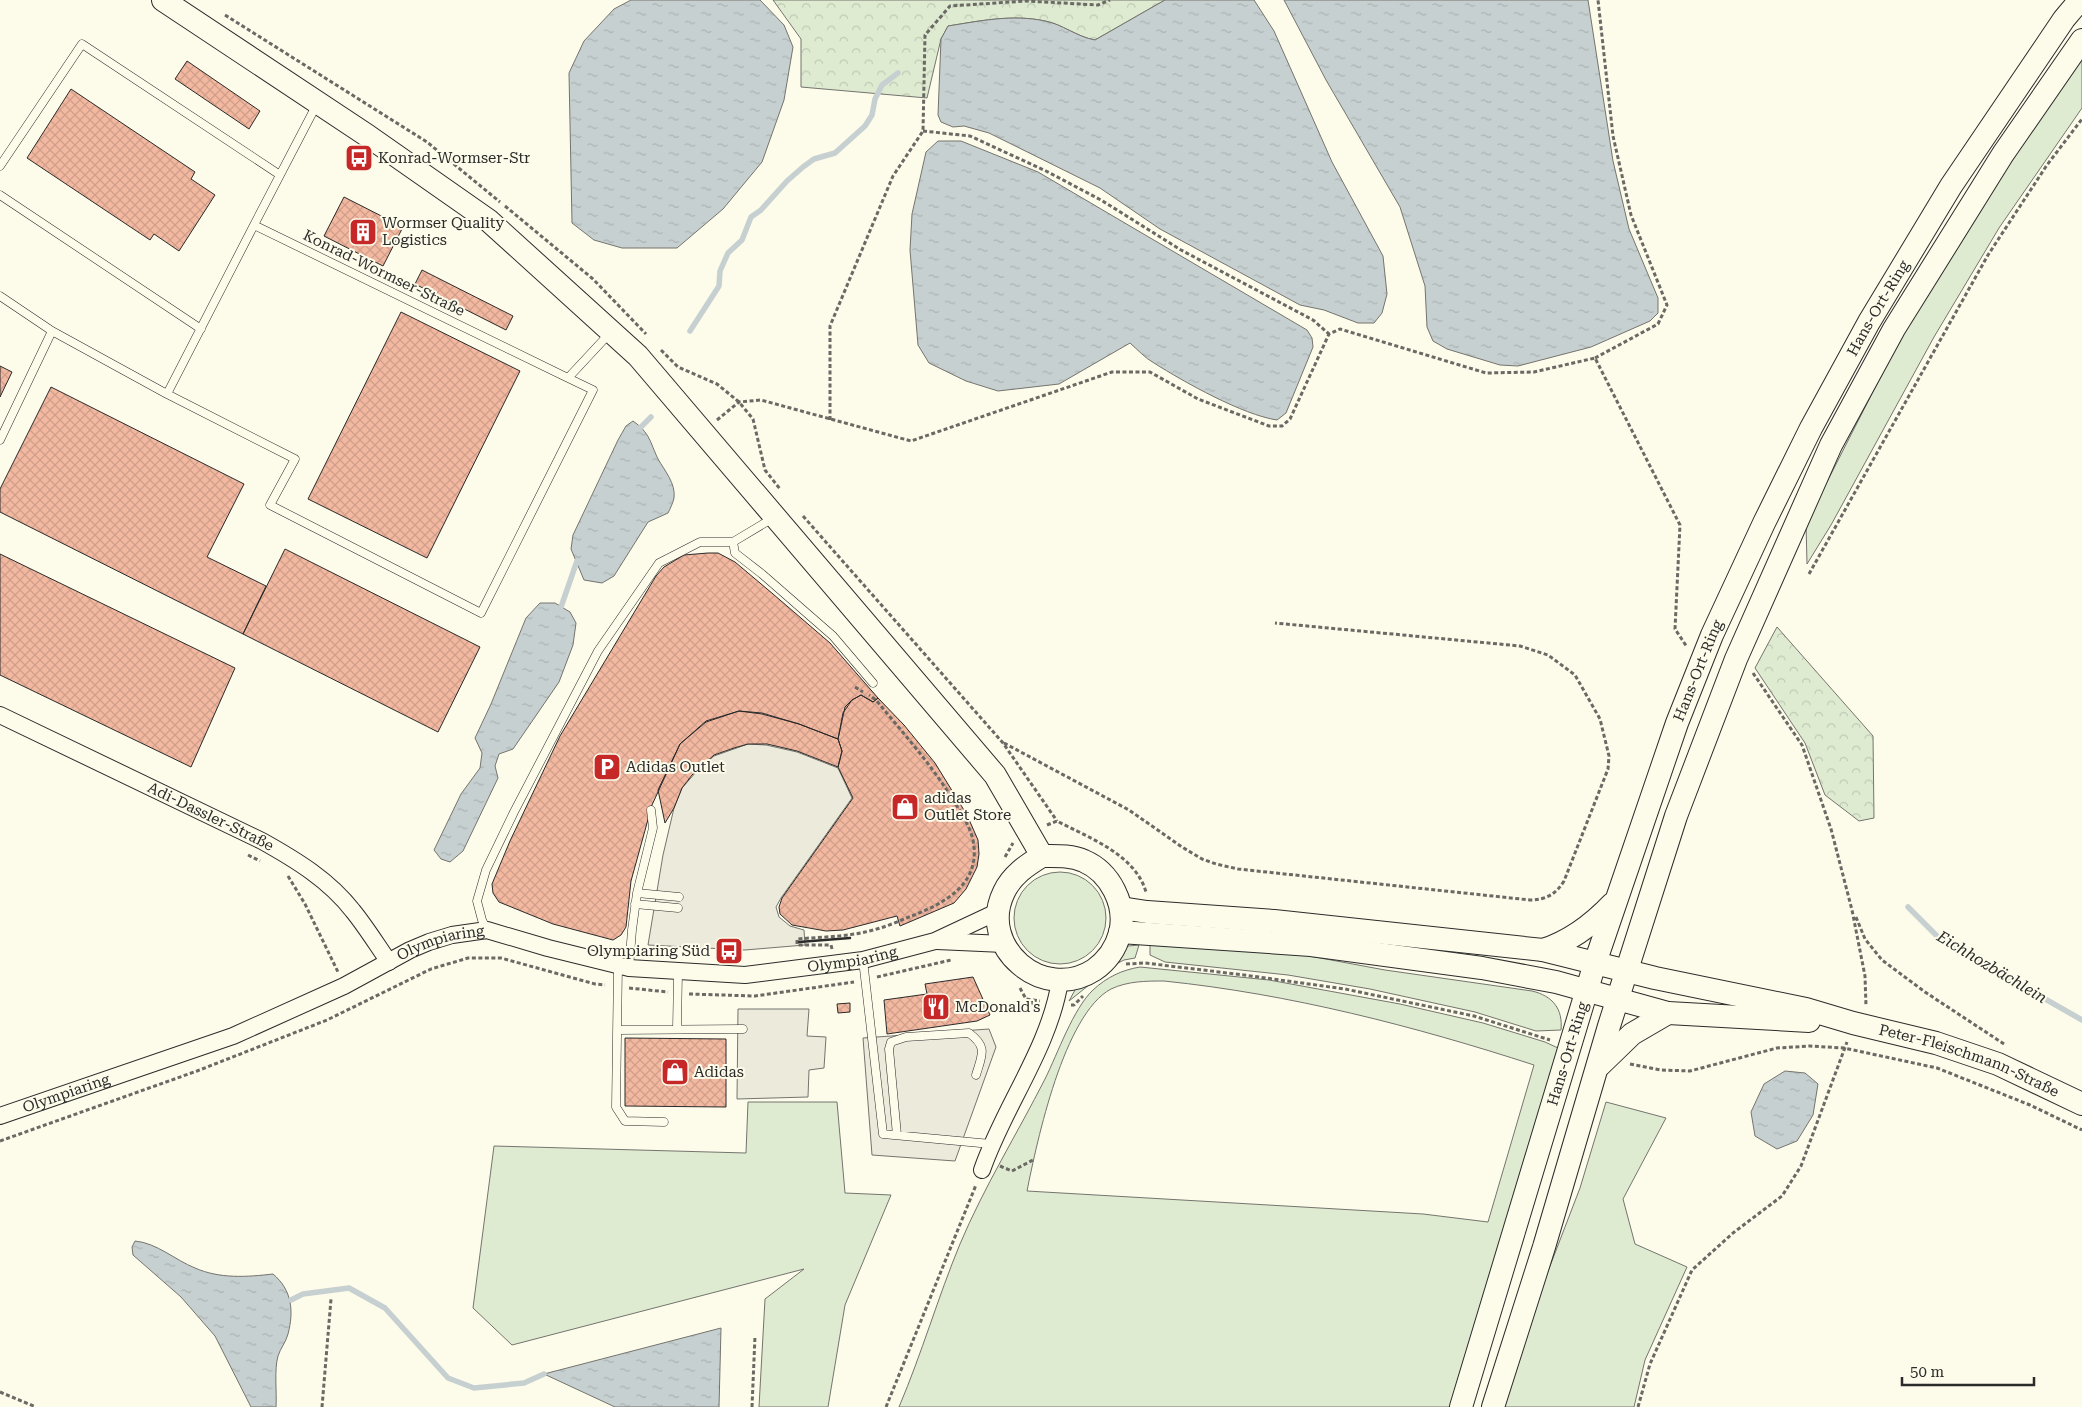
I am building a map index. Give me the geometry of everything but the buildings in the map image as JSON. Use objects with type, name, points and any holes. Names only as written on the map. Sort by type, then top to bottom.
[{"type":"street","points":[[163,0],[318,102],[488,220],[638,356],[995,775],[1042,856]]},
{"type":"street","name":"Hans-Ort-Ring","points":[[1461,1407],[1594,962],[1677,723],[1712,635],[1744,563],[1811,428],[1869,322],[1951,186],[2064,19],[2080,0]]},
{"type":"street","name":"Hans-Ort-Ring","points":[[1493,1407],[1676,816],[1736,659],[1831,444],[1894,328],[2003,154],[2082,40]]},
{"type":"street","name":"Adi-Dassler-Straße","points":[[0,715],[262,841],[303,865],[337,894],[352,910],[388,962]]},
{"type":"street","points":[[1042,856],[1070,857],[1083,860],[1094,867],[1109,880],[1121,908],[1120,932],[1113,950],[1101,965],[1080,977],[1060,981],[1047,979],[1031,973],[1019,965],[1004,944],[1000,931],[998,911],[1004,892],[1014,877],[1042,856]]},
{"type":"street","points":[[1543,950],[1570,939],[1588,926],[1615,900]]},
{"type":"street","name":"Peter-Fleischmann-Straße","points":[[1121,908],[1543,950],[1765,1002],[1806,1009],[1860,1025],[1936,1043],[1998,1064],[2082,1104]]},
{"type":"street","name":"Olympiaring","points":[[0,1116],[232,1036],[344,986],[429,942],[452,935],[487,930],[624,967],[745,975],[863,960],[935,941],[998,911]]},
{"type":"street","name":"Peter-Fleischmann-Straße","points":[[1120,932],[1311,945],[1482,968],[1556,982],[1668,1013],[1860,1025]]},
{"type":"street","name":"Olympiaring","points":[[935,941],[1004,944]]},
{"type":"street","points":[[986,1158],[1032,1063],[1056,1003],[1060,981]]},
{"type":"street","points":[[1597,1068],[1632,1034],[1668,1013]]},
{"type":"lane","points":[[0,166],[82,44],[280,175]]},
{"type":"lane","points":[[0,296],[52,331],[167,394],[318,102]]},
{"type":"lane","points":[[0,195],[201,329]]},
{"type":"lane","name":"Konrad-Wormser-Straße","points":[[167,394],[295,459],[270,505],[481,613],[593,390],[254,225]]},
{"type":"lane","points":[[0,440],[52,331]]},
{"type":"lane","points":[[568,378],[611,332]]},
{"type":"lane","points":[[487,930],[477,901],[486,870],[598,651],[659,563],[700,542],[733,542],[775,516]]},
{"type":"lane","points":[[733,542],[735,554],[762,574],[832,636],[873,683]]},
{"type":"lane","points":[[651,810],[654,828],[637,893],[624,967],[618,986],[616,1107],[625,1121],[664,1122]]},
{"type":"lane","points":[[637,893],[679,897]]},
{"type":"lane","points":[[635,904],[678,908]]},
{"type":"lane","points":[[863,960],[883,1134],[897,1135],[986,1158]]},
{"type":"lane","points":[[677,1030],[678,972]]},
{"type":"lane","points":[[617,1030],[743,1029]]},
{"type":"lane","points":[[897,1135],[889,1049],[890,1042],[906,1037],[969,1033],[978,1040],[983,1052],[976,1075]]},
{"type":"path","points":[[830,420],[830,326],[893,176],[923,131],[925,34],[950,6],[1026,1],[1098,5],[1110,0]]},
{"type":"path","points":[[704,432],[739,402],[762,400],[911,441],[1112,372],[1150,372],[1198,399],[1269,426],[1282,426],[1290,419],[1329,334],[1340,329],[1486,373],[1534,372],[1595,358],[1658,324],[1667,305],[1631,215],[1613,136],[1598,0]]},
{"type":"path","points":[[1809,574],[1988,255],[2048,165],[2082,119]]},
{"type":"path","points":[[923,131],[970,136],[1046,171],[1101,200],[1181,250],[1313,320],[1329,334]]},
{"type":"path","points":[[1595,358],[1680,525],[1675,629],[1688,649]]},
{"type":"path","points":[[1003,743],[1129,810],[1182,847],[1216,864],[1530,900],[1540,900],[1558,891],[1608,768],[1609,756],[1600,719],[1576,675],[1548,654],[1520,646],[1275,623]]},
{"type":"path","points":[[1638,1407],[1650,1364],[1692,1270],[1733,1233],[1782,1196],[1801,1166],[1844,1048],[1860,1025],[1865,976],[1852,910],[1831,829],[1802,745],[1753,673]]},
{"type":"path","points":[[797,945],[797,939],[842,936],[866,932],[938,905],[962,886],[972,866],[973,841],[965,820],[942,781],[919,750],[876,700],[855,688]]},
{"type":"path","points":[[1003,862],[1011,845],[1028,832],[1057,821],[1113,852],[1134,869],[1145,891],[1147,912]]},
{"type":"path","points":[[245,853],[262,862]]},
{"type":"path","points":[[287,875],[305,904],[344,986],[358,1006]]},
{"type":"path","points":[[1852,910],[1865,939],[1882,960],[1925,992],[2012,1048]]},
{"type":"path","points":[[1144,963],[1145,935]]},
{"type":"path","points":[[0,1141],[197,1071],[327,1020],[431,969],[468,958],[501,958],[594,984],[678,993],[755,996],[866,980],[959,958]]},
{"type":"path","points":[[1119,968],[1125,964],[1144,963],[1244,974],[1344,990],[1474,1016],[1550,1040]]},
{"type":"path","points":[[1018,983],[1026,999],[1074,1005],[1085,994]]},
{"type":"path","points":[[715,1001],[716,995]]},
{"type":"path","points":[[1630,1064],[1661,1070],[1690,1071],[1777,1048],[1810,1046],[1844,1048],[1936,1068],[2030,1105],[2082,1130]]},
{"type":"path","points":[[886,1407],[986,1158],[1012,1171],[1033,1160]]},
{"type":"path","points":[[322,1407],[331,1299]]},
{"type":"path","points":[[752,1407],[755,1336]]},
{"type":"path","points":[[0,1392],[36,1407]]},
{"type":"green space","points":[[773,0],[1165,0],[1095,40],[1057,25],[1033,19],[1008,18],[948,26],[941,39],[927,98],[801,87],[801,39]]},
{"type":"green space","points":[[2082,57],[2082,108],[1999,228],[1934,337],[1831,525],[1807,564],[1806,523],[1907,325],[1970,221]]},
{"type":"green space","points":[[1777,627],[1873,736],[1874,818],[1859,821],[1825,795],[1805,743],[1755,668]]},
{"type":"green space","points":[[1060,872],[1077,876],[1092,886],[1102,901],[1106,918],[1102,935],[1092,950],[1077,960],[1060,964],[1043,960],[1028,950],[1018,935],[1014,918],[1018,901],[1028,886],[1043,876]]},
{"type":"green space","points":[[1139,945],[1135,958],[1124,960],[1114,965],[1069,1001],[1075,990],[1115,953],[1128,946]]},
{"type":"green space","points":[[1150,945],[1288,952],[1385,970],[1532,991],[1546,996],[1555,1004],[1560,1016],[1561,1030],[1536,1031],[1475,1012],[1370,989],[1288,975],[1165,962],[1150,955]]},
{"type":"green space","points":[[1140,967],[1269,980],[1400,1004],[1483,1023],[1545,1042],[1558,1048],[1453,1407],[899,1407],[969,1223],[1045,1079],[1072,1020],[1086,998],[1098,985],[1121,972]],"holes":[[[1164,981],[1258,994],[1351,1013],[1443,1037],[1534,1065],[1488,1222],[1423,1214],[1027,1191],[1055,1081],[1066,1051],[1079,1024],[1094,1003],[1111,989],[1137,982]]]},
{"type":"green space","points":[[748,1102],[837,1102],[845,1193],[891,1195],[845,1305],[828,1407],[759,1407],[765,1299],[804,1269],[512,1345],[473,1308],[494,1146],[746,1153]]},
{"type":"green space","points":[[1606,1102],[1666,1118],[1623,1199],[1635,1244],[1687,1267],[1645,1360],[1634,1407],[1502,1407],[1545,1279],[1580,1188]]},
{"type":"shaded area","points":[[748,744],[766,745],[797,752],[838,768],[852,798],[776,907],[779,917],[790,926],[804,930],[805,945],[745,950],[648,945],[663,855],[674,808],[682,788],[714,756]]},
{"type":"shaded area","points":[[738,1009],[809,1009],[807,1036],[826,1037],[824,1068],[809,1070],[808,1097],[737,1099]]},
{"type":"shaded area","points":[[989,1029],[996,1047],[955,1161],[872,1155],[863,1038]]},
{"type":"water","points":[[631,0],[760,0],[784,25],[793,47],[784,100],[762,162],[723,209],[677,248],[622,248],[594,240],[572,223],[569,73],[584,41],[614,9]]},
{"type":"water","points":[[1165,0],[1254,0],[1274,31],[1332,162],[1383,256],[1387,294],[1382,313],[1374,323],[1358,323],[1324,310],[1300,305],[1160,229],[1100,188],[989,133],[964,126],[953,127],[941,122],[938,115],[941,39],[948,26],[1008,18],[1033,19],[1057,25],[1095,40]]},
{"type":"water","points":[[1284,0],[1588,0],[1613,161],[1629,229],[1658,298],[1658,313],[1650,321],[1591,347],[1518,366],[1500,365],[1447,349],[1433,341],[1427,327],[1425,286],[1400,207],[1326,80]]},
{"type":"water","points":[[938,141],[961,141],[1038,172],[1307,330],[1312,338],[1313,347],[1286,413],[1277,420],[1231,405],[1167,371],[1148,359],[1130,343],[1059,384],[998,391],[966,381],[929,363],[918,345],[910,250],[912,214],[926,152]]},
{"type":"water","points":[[633,421],[639,425],[651,443],[669,478],[673,488],[674,500],[668,513],[648,522],[614,576],[602,583],[584,580],[571,549],[573,535],[618,440],[626,426]]},
{"type":"water","points":[[540,603],[555,603],[570,612],[576,623],[573,645],[559,682],[513,749],[499,754],[495,766],[498,778],[463,851],[450,862],[441,859],[434,850],[461,794],[480,768],[482,753],[475,738],[526,618]]},
{"type":"water","points":[[1785,1071],[1805,1073],[1818,1084],[1813,1115],[1797,1141],[1777,1149],[1755,1136],[1751,1112],[1764,1084]]},
{"type":"water","points":[[135,1241],[151,1245],[204,1272],[224,1276],[273,1274],[279,1280],[288,1294],[291,1317],[287,1337],[277,1362],[276,1407],[251,1407],[215,1336],[181,1297],[133,1255],[132,1247]]},
{"type":"water","points":[[721,1328],[719,1407],[615,1407],[544,1374]]},
{"type":"waterway","points":[[690,331],[719,286],[720,271],[728,253],[742,240],[751,217],[761,210],[787,181],[803,167],[814,159],[835,153],[865,126],[872,115],[875,99],[882,85],[898,73]]},
{"type":"waterway","points":[[641,427],[651,417]]},
{"type":"waterway","points":[[561,607],[577,561]]},
{"type":"waterway","name":"Eichhozbächlein","points":[[1908,907],[1940,939],[2082,1020]]},
{"type":"waterway","points":[[291,1300],[303,1294],[349,1288],[385,1308],[448,1378],[474,1388],[524,1383],[544,1374]]},
{"type":"wall","points":[[799,942],[850,938]]},
{"type":"place","name":"Konrad-Wormser-Str","points":[[359,158]]},
{"type":"place","name":"Wormser Quality Logistics","points":[[363,232]]},
{"type":"place","name":"Adidas Outlet","points":[[607,767]]},
{"type":"place","name":"adidas Outlet Store","points":[[905,807]]},
{"type":"place","name":"Olympiaring Süd","points":[[729,951]]},
{"type":"place","name":"McDonald's","points":[[936,1007]]},
{"type":"place","name":"Adidas","points":[[675,1072]]}]
